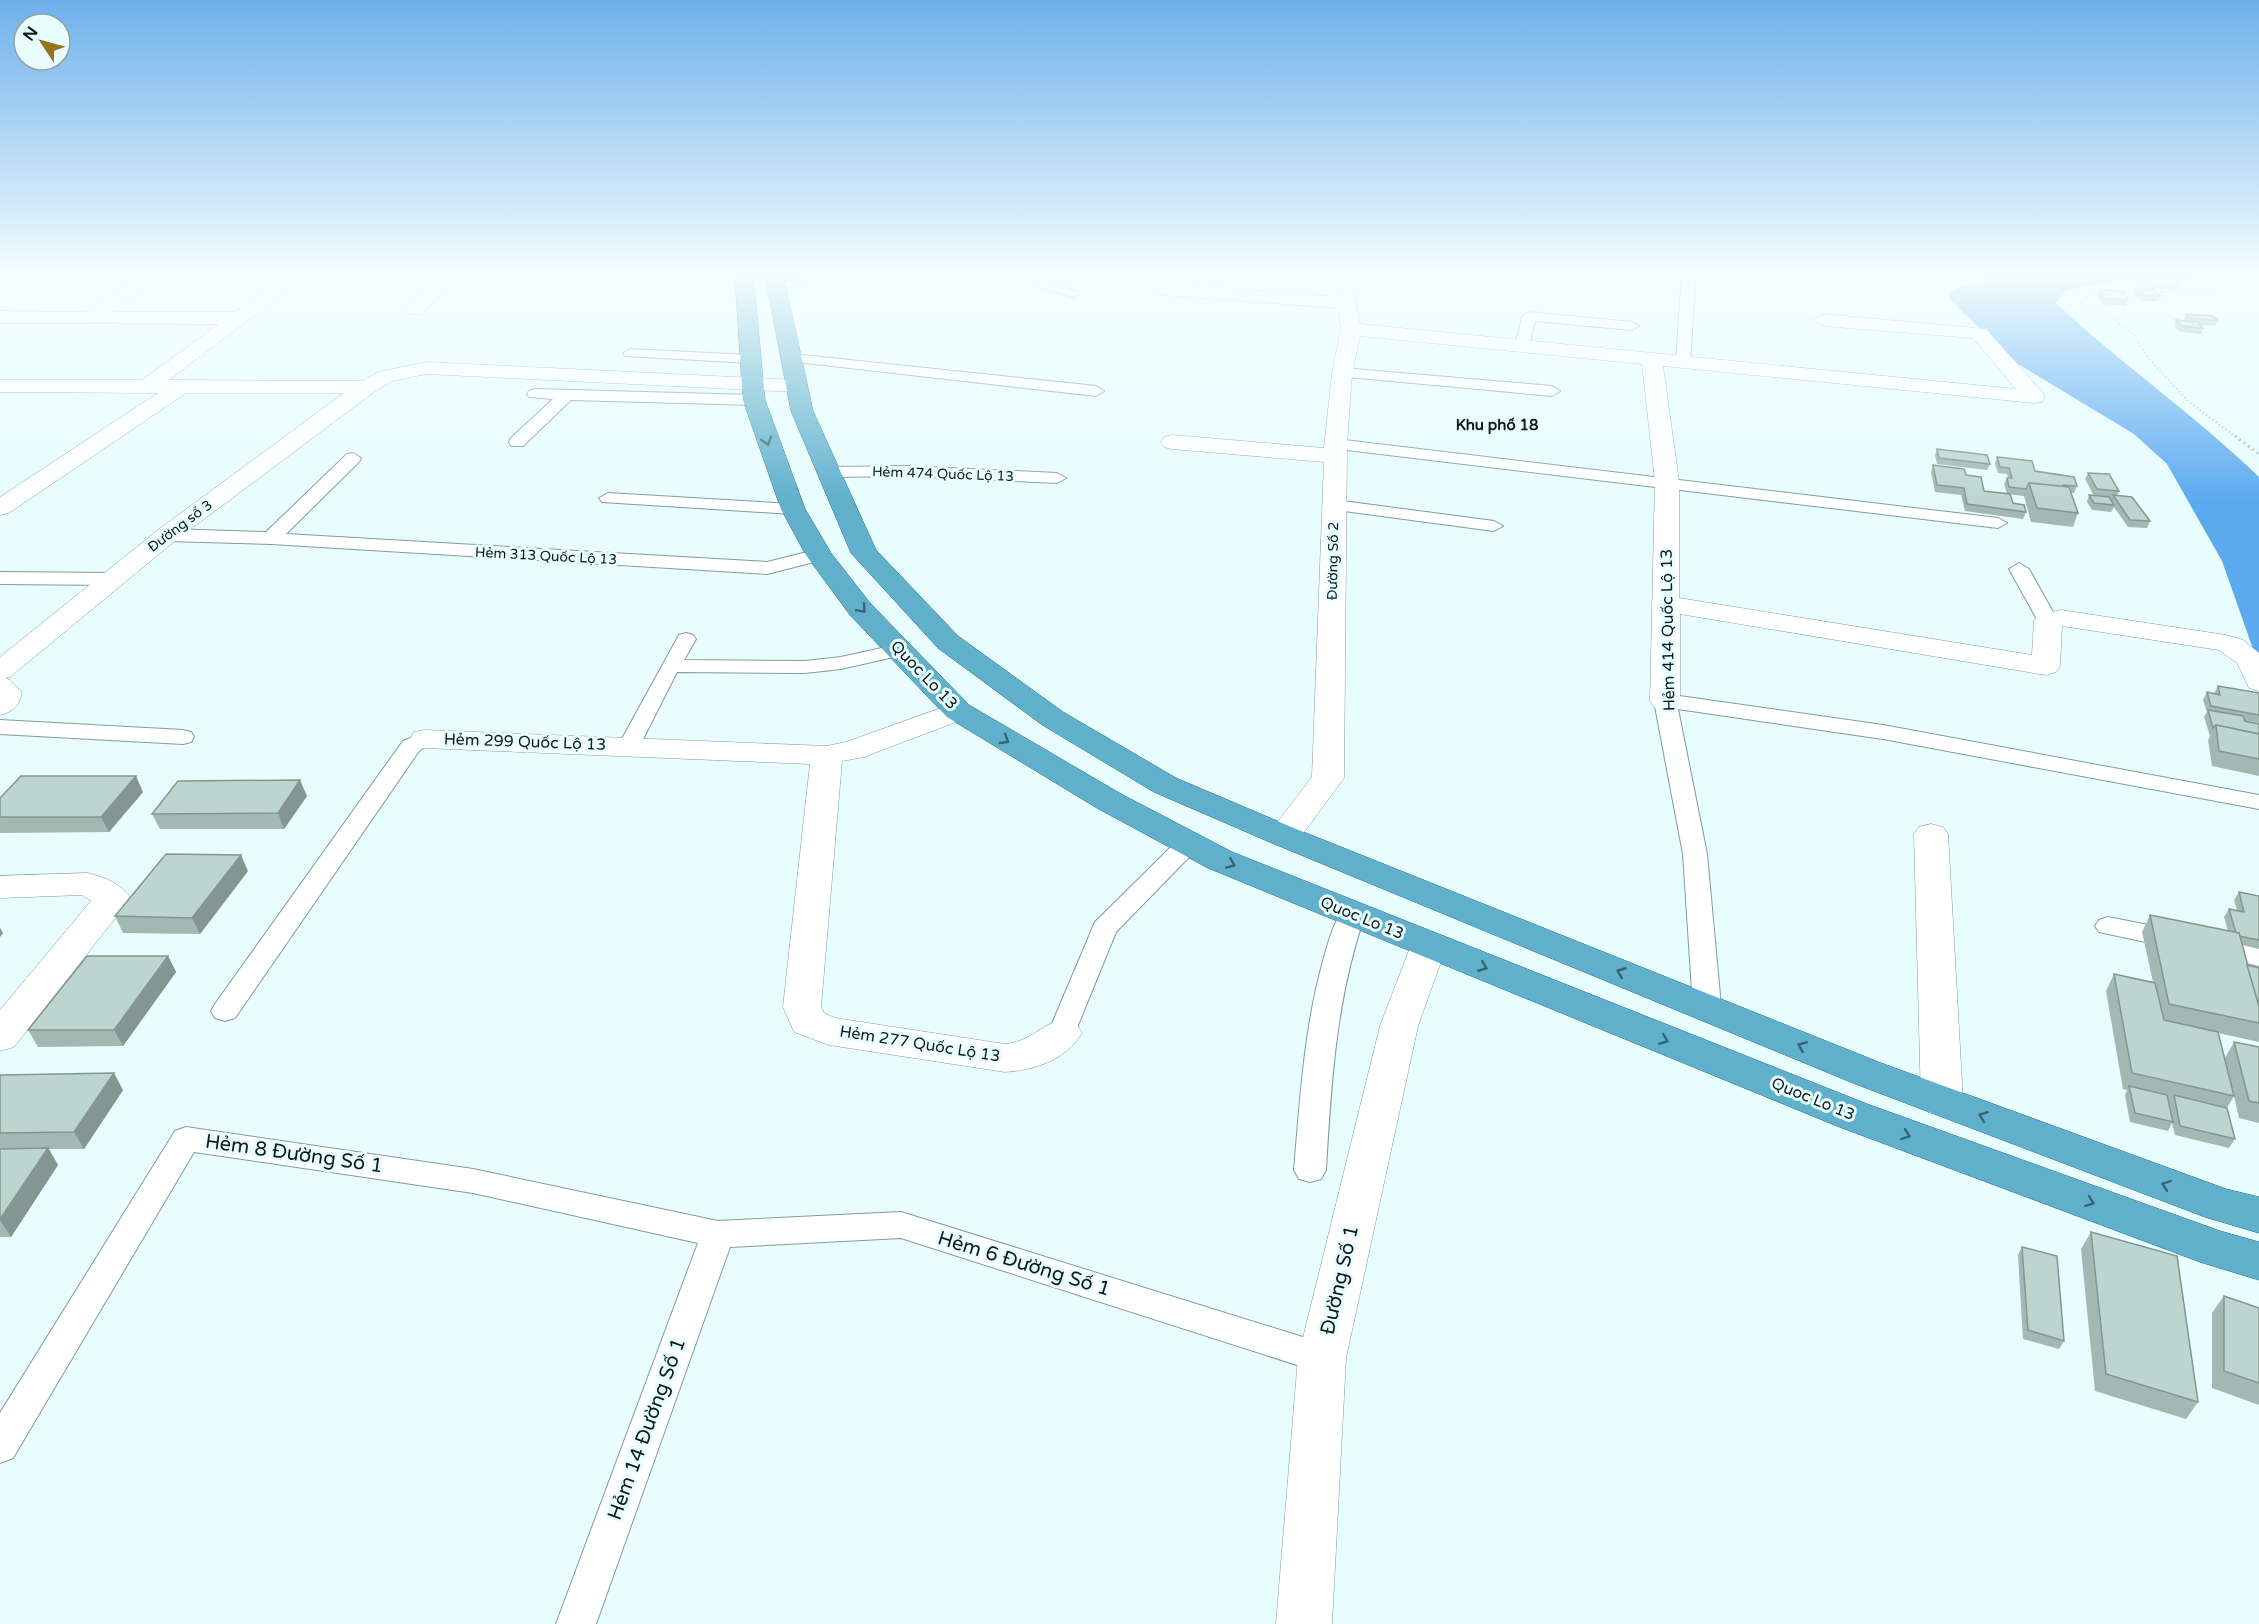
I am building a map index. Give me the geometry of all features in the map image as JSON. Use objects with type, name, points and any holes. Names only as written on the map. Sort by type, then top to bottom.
[{"type":"highway","name":"Quoc Lo 13","points":[[750,349],[752,381],[779,476],[819,555],[860,609],[958,711],[1108,801],[1220,860],[1851,1115],[2216,1249],[2259,1261]]},
{"type":"highway","points":[[789,349],[802,411],[864,553],[948,642],[1052,718],[1165,785],[1284,836],[1707,1006],[1867,1073],[2246,1208],[2259,1226]]},
{"type":"highway","points":[[2216,1249],[2259,1272]]},
{"type":"street","points":[[146,387],[198,349]]},
{"type":"street","name":"Đường Số 2","points":[[1284,836],[1328,778],[1336,450],[1342,373],[1347,349]]},
{"type":"street","points":[[1549,349],[2034,397],[1993,349]]},
{"type":"street","name":"Hẻm 414 Quốc Lộ 13","points":[[1652,359],[1667,481],[1665,701]]},
{"type":"street","name":"Đường sổ 3","points":[[5,663],[167,535],[366,387],[386,376],[426,368],[752,381],[794,372]]},
{"type":"street","name":"Đường sổ 3","points":[[0,386],[366,387]]},
{"type":"street","points":[[0,508],[181,387]]},
{"type":"street","points":[[1172,442],[1336,450]]},
{"type":"street","points":[[1666,604],[2046,666],[2048,621],[2061,618],[2226,643],[2240,649],[2253,664],[2259,682]]},
{"type":"street","points":[[0,687],[7,692],[5,701],[0,706]]},
{"type":"street","name":"Hẻm 299 Quốc Lộ 13","points":[[425,739],[827,755],[853,750],[958,711]]},
{"type":"street","name":"Hẻm 277 Quốc Lộ 13","points":[[827,755],[802,1007],[808,1022],[829,1031],[1005,1058],[1026,1057],[1046,1049],[1062,1033]]},
{"type":"street","points":[[1931,834],[1942,1101]]},
{"type":"street","points":[[0,887],[88,884],[113,898],[0,1037]]},
{"type":"street","name":"Đường Số 1","points":[[1304,1624],[1322,1358],[1399,1026],[1429,945]]},
{"type":"lane","points":[[1683,362],[1684,349]]},
{"type":"lane","points":[[630,353],[752,381]]},
{"type":"lane","points":[[794,372],[1096,391]]},
{"type":"lane","points":[[1342,373],[1552,391]]},
{"type":"lane","points":[[535,394],[566,396],[752,381]]},
{"type":"lane","points":[[517,442],[566,396]]},
{"type":"lane","points":[[1336,450],[1667,481],[1998,523]]},
{"type":"lane","points":[[272,538],[353,458]]},
{"type":"lane","name":"Hẻm 474 Quốc Lộ 13","points":[[828,472],[908,471],[1057,478]]},
{"type":"lane","points":[[608,498],[794,509]]},
{"type":"lane","points":[[1335,505],[1494,526]]},
{"type":"lane","name":"Hẻm 313 Quốc Lộ 13","points":[[167,535],[272,538],[402,548],[767,568],[819,555]]},
{"type":"lane","points":[[2019,569],[2048,621]]},
{"type":"lane","points":[[0,578],[114,579]]},
{"type":"lane","points":[[629,746],[686,639]]},
{"type":"lane","points":[[670,666],[805,667],[841,663],[900,650]]},
{"type":"lane","points":[[1665,701],[1883,732],[2259,802]]},
{"type":"lane","name":"Hẻm 414 Quốc Lộ 13","points":[[1665,701],[1695,854],[1707,1006]]},
{"type":"lane","points":[[0,727],[183,737]]},
{"type":"lane","name":"Hẻm 299 Quốc Lộ 13","points":[[225,1011],[411,746],[425,739]]},
{"type":"lane","name":"Hẻm 277 Quốc Lộ 13","points":[[1062,1033],[1104,928],[1189,843]]},
{"type":"lane","points":[[1310,1170],[1318,1057],[1337,952],[1352,915]]},
{"type":"lane","points":[[2108,926],[2259,957]]},
{"type":"lane","name":"Hẻm 8 Đường Số 1","points":[[0,1446],[186,1139],[473,1180],[718,1234]]},
{"type":"lane","name":"Hẻm 6 Đường Số 1","points":[[718,1234],[901,1225],[1322,1358]]},
{"type":"lane","name":"Hẻm 14 Đường Số 1","points":[[576,1624],[718,1234]]},
{"type":"path","points":[[2142,349],[2151,362],[2188,402],[2259,454]]},
{"type":"water","points":[[2002,349],[2108,349],[2235,454],[2259,477],[2259,666],[2222,561],[2167,464],[2134,434],[2018,364]]},
{"type":"building","points":[[1937,449],[1987,455],[1990,464],[1939,458]]},
{"type":"building","points":[[1997,457],[2032,461],[2035,471],[2074,477],[2077,486],[2063,485],[2064,487],[2029,483],[2026,489],[2009,487],[2007,478],[2012,478],[2009,468],[2000,467]]},
{"type":"building","points":[[1933,465],[1964,469],[1966,475],[1981,477],[1984,491],[2010,494],[2013,503],[2024,505],[2026,512],[1967,504],[1964,488],[1937,485]]},
{"type":"building","points":[[2088,473],[2109,474],[2119,491],[2097,489]]},
{"type":"building","points":[[2029,483],[2069,487],[2078,513],[2037,508]]},
{"type":"building","points":[[2089,495],[2109,497],[2114,505],[2094,503]]},
{"type":"building","points":[[2113,495],[2132,497],[2150,521],[2130,520]]},
{"type":"building","points":[[2218,686],[2259,693],[2259,715],[2211,706],[2207,692],[2220,695]]},
{"type":"building","points":[[2208,710],[2243,716],[2245,721],[2259,724],[2259,734],[2216,725],[2213,728]]},
{"type":"building","points":[[2216,725],[2259,734],[2259,759],[2219,751]]},
{"type":"building","points":[[21,776],[136,776],[101,817],[0,817],[0,798]]},
{"type":"building","points":[[300,780],[278,813],[152,814],[178,781]]},
{"type":"building","points":[[166,854],[241,855],[192,918],[115,916]]},
{"type":"building","points":[[2239,892],[2259,896],[2259,940],[2239,936],[2239,933],[2236,933],[2229,909],[2244,912]]},
{"type":"building","points":[[2150,915],[2239,933],[2259,1006],[2259,1023],[2169,1004]]},
{"type":"building","points":[[87,956],[168,956],[114,1030],[28,1030]]},
{"type":"building","points":[[2247,965],[2259,968],[2259,1006]]},
{"type":"building","points":[[2114,974],[2155,983],[2164,1020],[2218,1032],[2234,1096],[2132,1073]]},
{"type":"building","points":[[2234,1042],[2259,1047],[2259,1103],[2249,1101]]},
{"type":"building","points":[[114,1073],[74,1132],[0,1133],[0,1075]]},
{"type":"building","points":[[2129,1086],[2167,1095],[2173,1122],[2135,1113]]},
{"type":"building","points":[[2174,1095],[2227,1108],[2235,1139],[2180,1126]]},
{"type":"building","points":[[48,1148],[0,1219],[0,1149]]},
{"type":"building","points":[[2091,1232],[2177,1256],[2198,1402],[2106,1374]]},
{"type":"building","points":[[2022,1247],[2057,1256],[2064,1341],[2028,1330]]},
{"type":"building","points":[[2224,1296],[2259,1308],[2259,1383],[2224,1371]]},
{"type":"district","name":"Khu phố 18","points":[[1497,425]]}]
